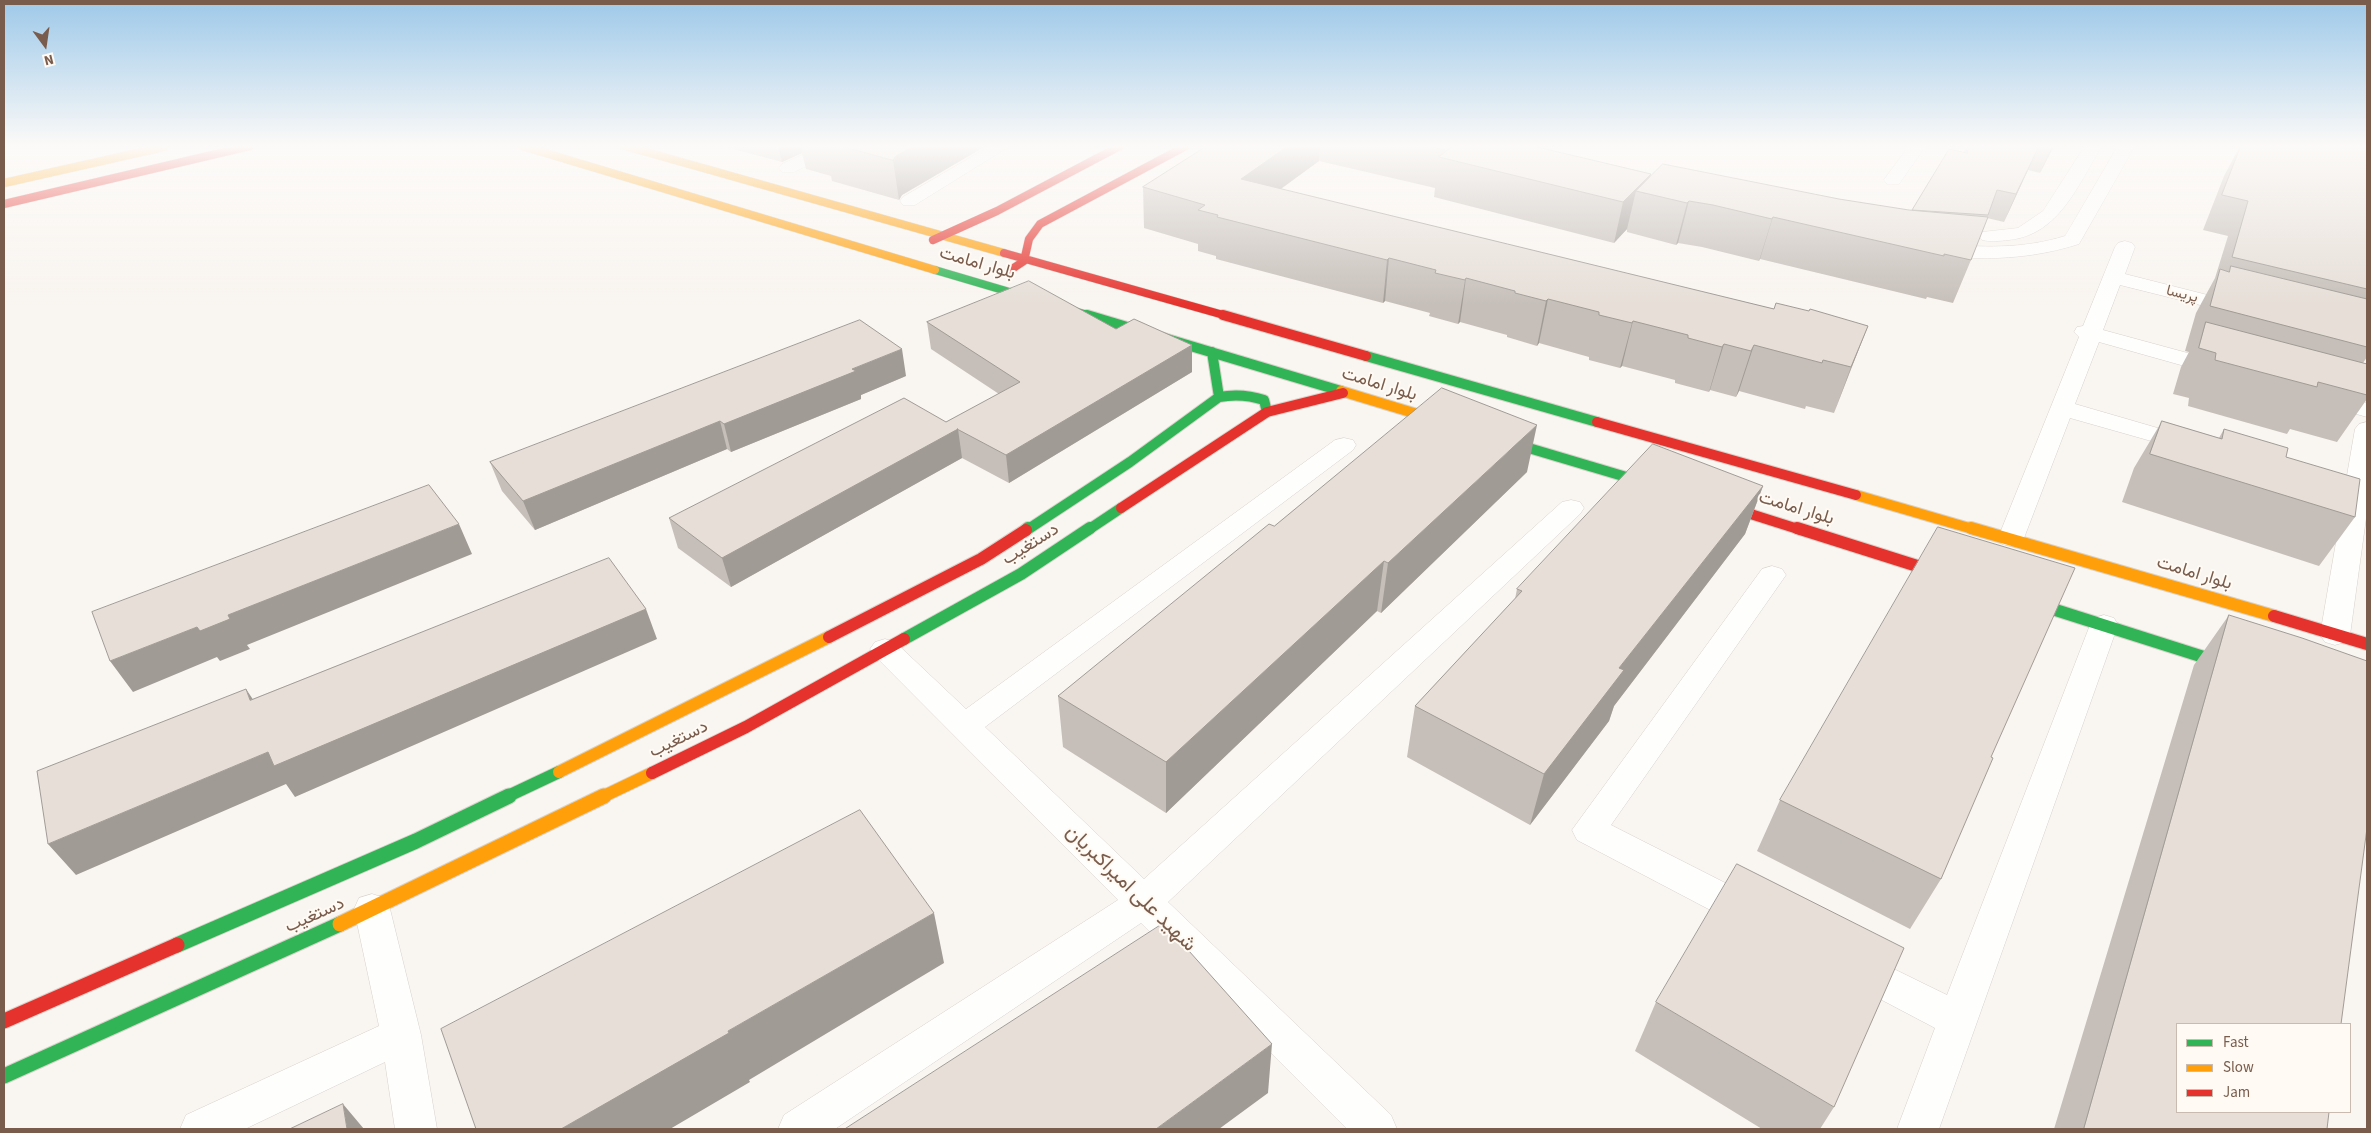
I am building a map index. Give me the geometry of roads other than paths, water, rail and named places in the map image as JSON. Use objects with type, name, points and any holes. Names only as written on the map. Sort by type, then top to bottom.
[{"type":"street","points":[[4,204],[26,199]]},
{"type":"street","name":"بلوار امامت","points":[[697,199],[1456,426]]},
{"type":"street","name":"بلوار امامت","points":[[807,199],[2011,538],[2367,644]]},
{"type":"street","points":[[910,201],[914,199]]},
{"type":"street","points":[[900,260],[938,237],[1020,199]]},
{"type":"street","points":[[1022,226],[1040,224],[1087,199]]},
{"type":"street","points":[[1929,234],[1984,237],[2023,233],[2050,215],[2060,199]]},
{"type":"street","points":[[1915,246],[1963,253],[2004,253],[2050,248],[2072,240],[2096,199]]},
{"type":"street","points":[[997,211],[995,217],[1004,224]]},
{"type":"street","points":[[987,285],[1024,261],[1029,240],[1040,224]]},
{"type":"street","points":[[2011,538],[2062,408],[2088,333],[2125,247]]},
{"type":"street","name":"پریسا","points":[[2113,277],[2264,316]]},
{"type":"street","points":[[2088,333],[2244,376]]},
{"type":"street","points":[[1212,352],[1219,398],[1229,394],[1256,396],[1264,400],[1267,412]]},
{"type":"street","points":[[2301,391],[2367,410]]},
{"type":"street","name":"دستغیب","points":[[4,1076],[372,910],[746,727],[1021,574],[1267,412],[1343,393]]},
{"type":"street","name":"دستغیب","points":[[4,1021],[416,841],[626,740],[981,559],[1130,462],[1219,398]]},
{"type":"street","points":[[2062,408],[2214,452]]},
{"type":"street","points":[[2335,635],[2362,494],[2367,429]]},
{"type":"street","points":[[1484,435],[1673,491]]},
{"type":"street","points":[[965,726],[1344,445]]},
{"type":"street","points":[[2300,476],[2362,494]]},
{"type":"street","name":"بلوار امامت","points":[[1701,499],[1964,580]]},
{"type":"street","points":[[799,1129],[1143,902],[1570,508]]},
{"type":"street","points":[[1772,575],[1589,830],[1782,930]]},
{"type":"street","points":[[2010,595],[2245,670]]},
{"type":"street","points":[[1918,1129],[2104,625]]},
{"type":"street","name":"شهید علی امیراکبریان","points":[[886,649],[1376,1129]]},
{"type":"street","points":[[372,910],[402,1035],[416,1129]]},
{"type":"street","points":[[1826,952],[1957,1020]]},
{"type":"street","points":[[201,1129],[402,1035]]}]
